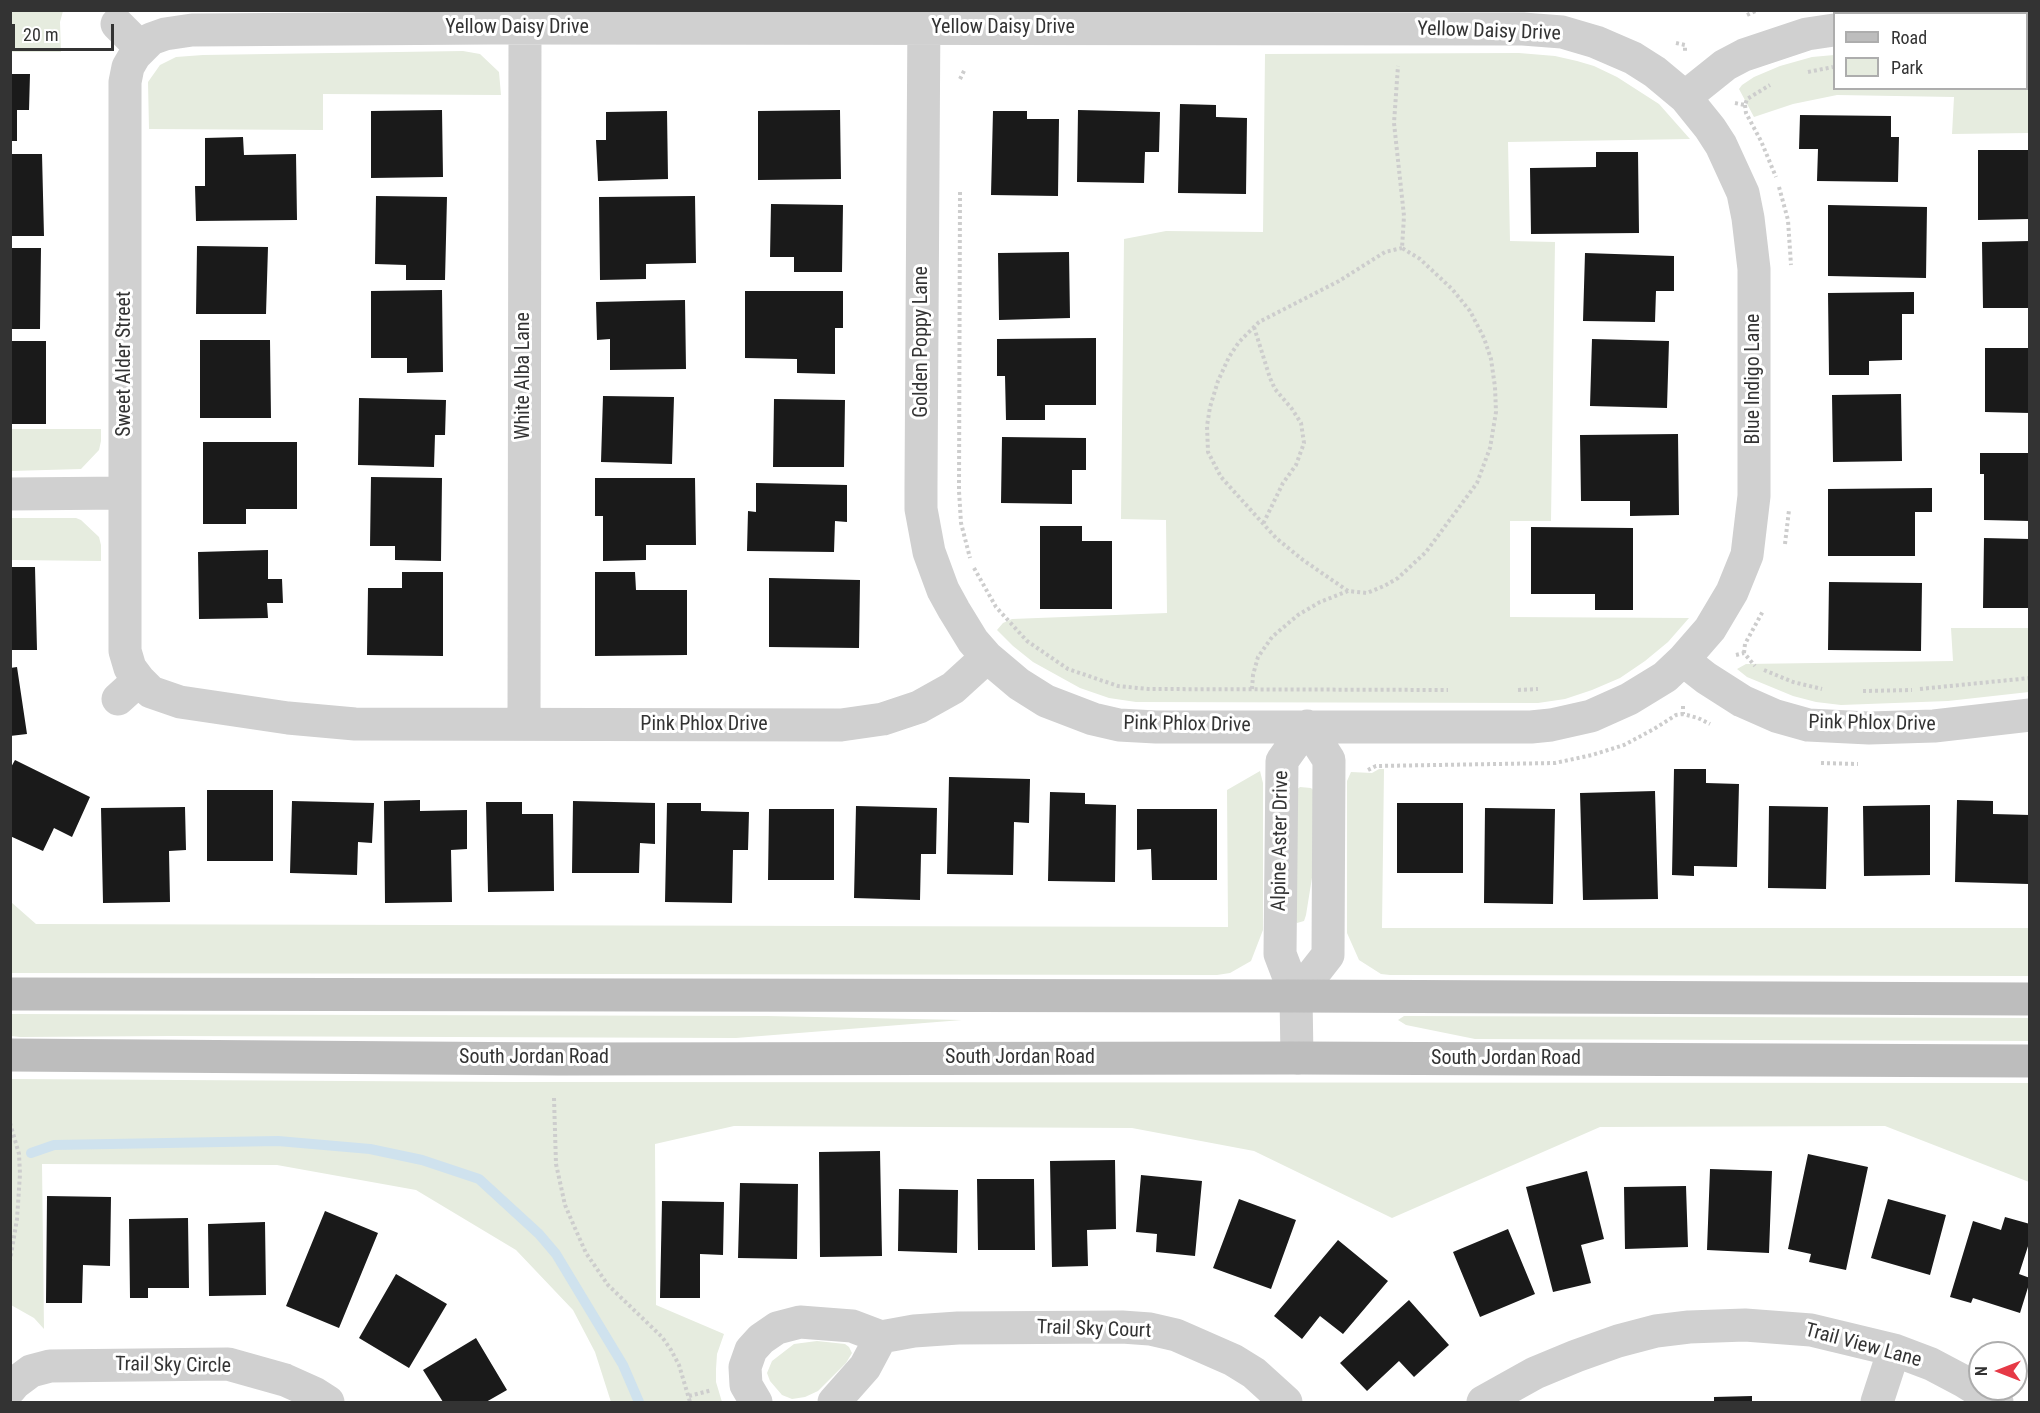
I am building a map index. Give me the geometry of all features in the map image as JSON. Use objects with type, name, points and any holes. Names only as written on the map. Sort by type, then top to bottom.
[{"type":"main road","points":[[10,994],[2030,999]]},
{"type":"main road","name":"South Jordan Road","points":[[10,1055],[548,1059],[1297,1058],[2030,1061]]},
{"type":"street","name":"Yellow Daisy Drive","points":[[141,48],[151,39],[165,34],[192,30],[525,28],[924,19],[1544,30],[1580,37],[1614,50],[1655,72],[1684,97]]},
{"type":"street","name":"Golden Poppy Lane","points":[[924,19],[921,509],[929,552],[943,590],[973,641],[987,657]]},
{"type":"street","points":[[117,24],[141,48]]},
{"type":"street","name":"White Alba Lane","points":[[524,724],[525,28]]},
{"type":"street","points":[[1684,97],[1725,65],[1744,55],[1807,34],[1833,30]]},
{"type":"street","name":"Sweet Alder Street","points":[[128,690],[130,668],[125,651],[124,493],[125,82],[128,67],[141,48]]},
{"type":"street","name":"Blue Indigo Lane","points":[[1683,660],[1710,629],[1732,592],[1747,555],[1754,496],[1754,268],[1748,218],[1743,193],[1721,145],[1684,97]]},
{"type":"street","points":[[10,494],[124,493]]},
{"type":"street","name":"Pink Phlox Drive","points":[[128,690],[151,692],[180,702],[288,718],[355,724],[817,726],[863,723],[901,714],[953,688],[987,657],[1019,684],[1046,701],[1108,723],[1144,727],[1531,727],[1591,716],[1629,699],[1665,677],[1683,660],[1742,701],[1776,716],[1808,725],[1869,728],[1934,726],[2030,715]]},
{"type":"street","points":[[1296,996],[1328,955],[1329,760],[1307,726]]},
{"type":"street","name":"Alpine Aster Drive","points":[[1297,1058],[1296,996],[1280,954],[1282,761],[1307,726]]},
{"type":"street","points":[[756,1402],[746,1385],[745,1367],[751,1350],[761,1339],[777,1328],[800,1322],[827,1323],[852,1326],[881,1337],[865,1367],[834,1402]]},
{"type":"street","name":"Trail View Lane","points":[[1483,1402],[1535,1373],[1618,1341],[1656,1331],[1745,1325],[1811,1330],[1894,1350],[1931,1364],[1997,1402]]},
{"type":"street","name":"Trail Sky Court","points":[[881,1337],[914,1331],[958,1328],[1122,1327],[1150,1329],[1176,1335],[1233,1360],[1254,1373],[1286,1402]]},
{"type":"street","points":[[1877,1402],[1894,1350]]},
{"type":"street","name":"Trail Sky Circle","points":[[12,1384],[31,1371],[50,1366],[228,1364],[285,1380],[328,1402]]},
{"type":"path","points":[[1398,66],[1394,123],[1404,216],[1402,248]]},
{"type":"path","points":[[1803,74],[1833,67]]},
{"type":"path","points":[[960,89],[960,77],[965,69]]},
{"type":"path","points":[[1734,102],[1745,105],[1747,99],[1756,92],[1773,84]]},
{"type":"path","points":[[960,185],[960,510],[972,562],[988,595],[1004,617],[1027,641],[1054,661],[1083,675],[1129,688],[1455,690]]},
{"type":"path","points":[[1402,248],[1419,259],[1452,289],[1470,311],[1480,329],[1491,360],[1496,412],[1485,465],[1476,483],[1426,552],[1408,570],[1384,586],[1367,593],[1348,591],[1303,560],[1263,524],[1221,477],[1211,460],[1207,444],[1210,407],[1222,369],[1239,342],[1254,327],[1267,317],[1339,281],[1385,252],[1402,248]]},
{"type":"path","points":[[1254,327],[1270,378],[1275,389],[1292,408],[1301,423],[1304,443],[1296,465],[1283,483],[1263,524]]},
{"type":"path","points":[[1252,689],[1254,665],[1272,637],[1308,608],[1348,591]]},
{"type":"path","points":[[1730,657],[1744,653],[1753,665],[1762,669],[1793,682],[1828,690]]},
{"type":"path","points":[[1859,691],[1924,689],[2030,678]]},
{"type":"path","points":[[1514,690],[1546,688]]},
{"type":"path","points":[[554,1098],[556,1164],[565,1205],[586,1253],[602,1277],[671,1350],[679,1365],[690,1402]]},
{"type":"path","points":[[10,1123],[19,1154],[20,1174],[17,1219],[10,1261]]},
{"type":"path","points":[[689,1396],[722,1388]]},
{"type":"green space","points":[[11,10],[63,11],[60,22],[61,52],[11,52]]},
{"type":"green space","points":[[463,51],[480,54],[499,72],[501,95],[323,94],[323,130],[149,129],[148,82],[160,65],[176,57]]},
{"type":"green space","points":[[1519,53],[1555,56],[1577,61],[1617,77],[1659,104],[1690,139],[1508,142],[1510,241],[1555,242],[1551,521],[1510,521],[1510,617],[1689,618],[1668,642],[1620,678],[1565,699],[1538,703],[1136,702],[1109,698],[1080,688],[1033,662],[1013,646],[997,630],[1003,623],[1012,619],[1167,613],[1166,520],[1121,519],[1124,239],[1166,231],[1263,232],[1265,54]]},
{"type":"green space","points":[[1833,55],[1833,90],[2028,90],[2028,68],[2029,133],[1952,134],[1954,97],[1837,95],[1793,104],[1754,117],[1739,89],[1742,85],[1780,66],[1812,57]]},
{"type":"green space","points":[[11,429],[101,429],[101,441],[99,450],[81,469],[11,471]]},
{"type":"green space","points":[[11,518],[76,518],[81,520],[99,537],[101,561],[11,560]]},
{"type":"green space","points":[[1951,628],[2029,628],[2029,692],[1948,701],[1841,705],[1793,696],[1747,677],[1737,669],[1746,664],[1953,661]]},
{"type":"green space","points":[[1384,769],[1382,928],[2029,928],[2029,976],[1381,974],[1359,960],[1347,933],[1347,781],[1351,772],[1372,773]]},
{"type":"green space","points":[[1260,771],[1263,783],[1263,930],[1251,961],[1230,973],[1217,975],[11,973],[11,902],[36,924],[1228,927],[1227,790]]},
{"type":"green space","points":[[1300,787],[1311,788],[1315,792],[1315,859],[1306,915],[1304,921],[1297,923],[1294,920],[1296,790]]},
{"type":"green space","points":[[11,1014],[767,1016],[962,1020],[736,1038],[20,1037],[11,1036]]},
{"type":"green space","points":[[1404,1016],[2029,1018],[2030,1041],[1475,1039],[1406,1025],[1398,1020]]},
{"type":"green space","points":[[11,1079],[518,1082],[2029,1083],[2029,1182],[1885,1126],[1600,1127],[1392,1218],[1254,1151],[1132,1128],[734,1126],[655,1144],[656,1305],[724,1334],[717,1354],[716,1369],[716,1382],[722,1402],[611,1402],[595,1352],[573,1310],[516,1250],[416,1190],[277,1165],[42,1164],[44,1329],[34,1318],[11,1305]]},
{"type":"green space","points":[[817,1341],[845,1344],[852,1353],[846,1363],[818,1391],[805,1397],[792,1399],[782,1395],[770,1381],[767,1373],[772,1361],[794,1344]]},
{"type":"building","points":[[10,74],[30,74],[29,110],[17,110],[17,141],[10,141]]},
{"type":"building","points":[[1180,104],[1216,105],[1216,117],[1247,118],[1246,194],[1178,193]]},
{"type":"building","points":[[442,110],[443,177],[371,178],[371,111]]},
{"type":"building","points":[[840,110],[841,179],[758,180],[758,111]]},
{"type":"building","points":[[1078,110],[1160,112],[1159,152],[1145,152],[1144,183],[1077,182]]},
{"type":"building","points":[[667,111],[668,179],[598,181],[596,140],[606,140],[606,112]]},
{"type":"building","points":[[993,111],[1027,111],[1027,119],[1059,119],[1058,196],[991,195]]},
{"type":"building","points":[[1800,115],[1891,116],[1891,137],[1899,137],[1898,182],[1817,181],[1818,149],[1799,149]]},
{"type":"building","points":[[243,137],[244,155],[296,154],[297,220],[196,221],[195,186],[205,186],[205,138]]},
{"type":"building","points":[[1978,150],[2030,150],[2030,219],[1978,220]]},
{"type":"building","points":[[1596,152],[1638,152],[1639,233],[1531,234],[1530,168],[1596,167]]},
{"type":"building","points":[[10,154],[42,154],[44,236],[10,236]]},
{"type":"building","points":[[376,196],[447,197],[445,280],[406,280],[406,265],[375,264]]},
{"type":"building","points":[[695,196],[696,263],[646,264],[646,279],[600,280],[599,197]]},
{"type":"building","points":[[771,204],[843,205],[842,272],[794,272],[794,257],[770,257]]},
{"type":"building","points":[[1828,205],[1927,207],[1926,278],[1828,276]]},
{"type":"building","points":[[2030,241],[2030,308],[1983,308],[1982,242]]},
{"type":"building","points":[[197,246],[268,247],[266,314],[196,314]]},
{"type":"building","points":[[10,248],[41,248],[40,329],[10,329]]},
{"type":"building","points":[[1069,252],[1070,318],[999,320],[998,253]]},
{"type":"building","points":[[1585,253],[1674,256],[1674,291],[1656,291],[1655,322],[1583,321]]},
{"type":"building","points":[[442,290],[443,372],[407,373],[407,358],[371,358],[371,291]]},
{"type":"building","points":[[745,291],[843,291],[843,328],[835,328],[835,374],[797,373],[797,359],[745,358]]},
{"type":"building","points":[[1914,292],[1914,314],[1902,314],[1902,360],[1869,361],[1869,375],[1829,375],[1828,293]]},
{"type":"building","points":[[685,300],[686,369],[610,370],[610,339],[597,340],[596,302]]},
{"type":"building","points":[[1096,338],[1096,405],[1045,405],[1045,420],[1006,420],[1005,376],[997,376],[997,339]]},
{"type":"building","points":[[1592,339],[1669,341],[1667,408],[1590,406]]},
{"type":"building","points":[[200,340],[270,340],[271,418],[200,418]]},
{"type":"building","points":[[10,341],[46,341],[46,424],[10,424]]},
{"type":"building","points":[[1985,348],[2030,348],[2030,413],[1985,412]]},
{"type":"building","points":[[1901,394],[1902,461],[1833,462],[1832,395]]},
{"type":"building","points":[[603,396],[674,397],[672,464],[601,462]]},
{"type":"building","points":[[359,398],[446,400],[445,435],[435,435],[434,467],[358,465]]},
{"type":"building","points":[[774,399],[845,400],[844,467],[773,467]]},
{"type":"building","points":[[1678,434],[1679,515],[1630,516],[1630,501],[1581,501],[1580,435]]},
{"type":"building","points":[[1002,437],[1086,438],[1086,470],[1072,470],[1072,504],[1001,503]]},
{"type":"building","points":[[203,442],[297,442],[297,509],[246,509],[246,524],[203,524]]},
{"type":"building","points":[[1980,453],[2030,453],[2030,521],[1984,520],[1984,474],[1980,474]]},
{"type":"building","points":[[371,477],[442,478],[441,561],[395,560],[395,546],[370,546]]},
{"type":"building","points":[[595,478],[695,478],[696,545],[646,545],[646,560],[603,561],[603,516],[595,516]]},
{"type":"building","points":[[756,483],[847,485],[847,522],[835,521],[834,552],[747,551],[748,511],[756,512]]},
{"type":"building","points":[[1932,488],[1932,512],[1915,512],[1915,556],[1828,556],[1828,489]]},
{"type":"building","points":[[1040,526],[1082,526],[1082,541],[1112,541],[1112,609],[1040,609]]},
{"type":"building","points":[[1531,527],[1633,528],[1633,610],[1595,610],[1595,594],[1531,594]]},
{"type":"building","points":[[1984,538],[2030,539],[2030,608],[1983,608]]},
{"type":"building","points":[[268,550],[268,579],[282,579],[283,603],[267,603],[268,618],[199,619],[198,552]]},
{"type":"building","points":[[10,567],[35,567],[37,650],[10,650]]},
{"type":"building","points":[[402,572],[443,572],[443,656],[367,655],[368,588],[402,588]]},
{"type":"building","points":[[595,572],[635,572],[636,590],[687,590],[687,655],[595,656]]},
{"type":"building","points":[[769,578],[860,580],[859,648],[769,647]]},
{"type":"building","points":[[1829,582],[1922,583],[1921,651],[1828,650]]},
{"type":"building","points":[[17,667],[27,734],[10,736],[10,668]]},
{"type":"building","points":[[15,760],[90,797],[72,837],[54,828],[43,851],[10,836],[10,769]]},
{"type":"building","points":[[1674,769],[1706,769],[1706,783],[1739,784],[1737,867],[1694,866],[1694,876],[1672,875]]},
{"type":"building","points":[[949,777],[1030,779],[1029,823],[1014,822],[1013,875],[947,874]]},
{"type":"building","points":[[207,790],[273,790],[273,861],[207,861]]},
{"type":"building","points":[[1655,791],[1658,899],[1583,900],[1580,793]]},
{"type":"building","points":[[1050,792],[1085,793],[1085,804],[1116,805],[1115,882],[1048,881]]},
{"type":"building","points":[[420,800],[420,811],[467,810],[467,849],[451,850],[452,902],[385,903],[384,801]]},
{"type":"building","points":[[1957,800],[1993,801],[1993,814],[2030,815],[2029,884],[1955,882]]},
{"type":"building","points":[[292,801],[374,803],[372,843],[358,842],[357,875],[290,873]]},
{"type":"building","points":[[573,801],[655,803],[655,844],[640,843],[639,873],[572,873]]},
{"type":"building","points":[[486,802],[522,802],[522,814],[553,814],[554,891],[488,892]]},
{"type":"building","points":[[667,803],[701,803],[701,811],[749,812],[748,850],[733,850],[732,903],[665,902]]},
{"type":"building","points":[[1397,803],[1463,803],[1463,873],[1397,873]]},
{"type":"building","points":[[1930,805],[1930,875],[1864,876],[1863,806]]},
{"type":"building","points":[[856,806],[937,808],[936,854],[921,854],[920,900],[854,898]]},
{"type":"building","points":[[1769,806],[1828,807],[1826,889],[1768,888]]},
{"type":"building","points":[[185,807],[186,850],[169,851],[170,902],[103,903],[101,808]]},
{"type":"building","points":[[1485,808],[1555,809],[1553,904],[1484,903]]},
{"type":"building","points":[[769,809],[834,809],[834,880],[768,880]]},
{"type":"building","points":[[1137,809],[1217,809],[1217,880],[1152,880],[1151,849],[1137,850]]},
{"type":"building","points":[[880,1151],[882,1256],[820,1257],[819,1152]]},
{"type":"building","points":[[1808,1154],[1868,1167],[1846,1270],[1809,1262],[1811,1254],[1788,1249]]},
{"type":"building","points":[[1115,1160],[1116,1229],[1087,1230],[1088,1266],[1052,1267],[1050,1161]]},
{"type":"building","points":[[1710,1169],[1772,1171],[1769,1253],[1707,1250]]},
{"type":"building","points":[[1587,1171],[1604,1239],[1581,1245],[1591,1283],[1553,1292],[1526,1187]]},
{"type":"building","points":[[1141,1175],[1202,1181],[1195,1256],[1156,1252],[1157,1234],[1136,1232]]},
{"type":"building","points":[[977,1179],[1034,1179],[1035,1250],[978,1250]]},
{"type":"building","points":[[740,1183],[798,1184],[797,1259],[738,1258]]},
{"type":"building","points":[[1686,1186],[1688,1247],[1625,1249],[1624,1187]]},
{"type":"building","points":[[899,1189],[958,1190],[957,1253],[898,1251]]},
{"type":"building","points":[[47,1196],[111,1197],[110,1266],[83,1265],[82,1303],[46,1303]]},
{"type":"building","points":[[1239,1199],[1296,1220],[1271,1289],[1213,1268]]},
{"type":"building","points":[[1888,1199],[1946,1215],[1930,1275],[1871,1258]]},
{"type":"building","points":[[662,1201],[724,1202],[723,1255],[700,1254],[700,1298],[660,1298]]},
{"type":"building","points":[[325,1211],[378,1233],[339,1328],[286,1306]]},
{"type":"building","points":[[2005,1217],[2030,1224],[2030,1240],[2019,1274],[2030,1278],[2030,1281],[2020,1313],[1973,1298],[1971,1303],[1950,1297],[1973,1221],[2001,1230]]},
{"type":"building","points":[[188,1218],[189,1288],[148,1288],[148,1298],[130,1298],[129,1219]]},
{"type":"building","points":[[265,1222],[266,1295],[209,1296],[208,1224]]},
{"type":"building","points":[[1508,1229],[1535,1294],[1480,1317],[1453,1252]]},
{"type":"building","points":[[1338,1240],[1388,1281],[1343,1334],[1320,1316],[1302,1339],[1274,1316]]},
{"type":"building","points":[[396,1274],[447,1304],[409,1368],[359,1338]]},
{"type":"building","points":[[1409,1300],[1449,1345],[1414,1377],[1399,1361],[1367,1391],[1340,1363]]},
{"type":"building","points":[[476,1338],[507,1390],[486,1402],[443,1402],[423,1370]]},
{"type":"building","points":[[1752,1396],[1752,1402],[1714,1402],[1714,1397]]},
{"type":"waterway","points":[[31,1153],[54,1145],[278,1141],[370,1149],[422,1160],[479,1179],[539,1234],[556,1254],[623,1365],[639,1402]]}]
